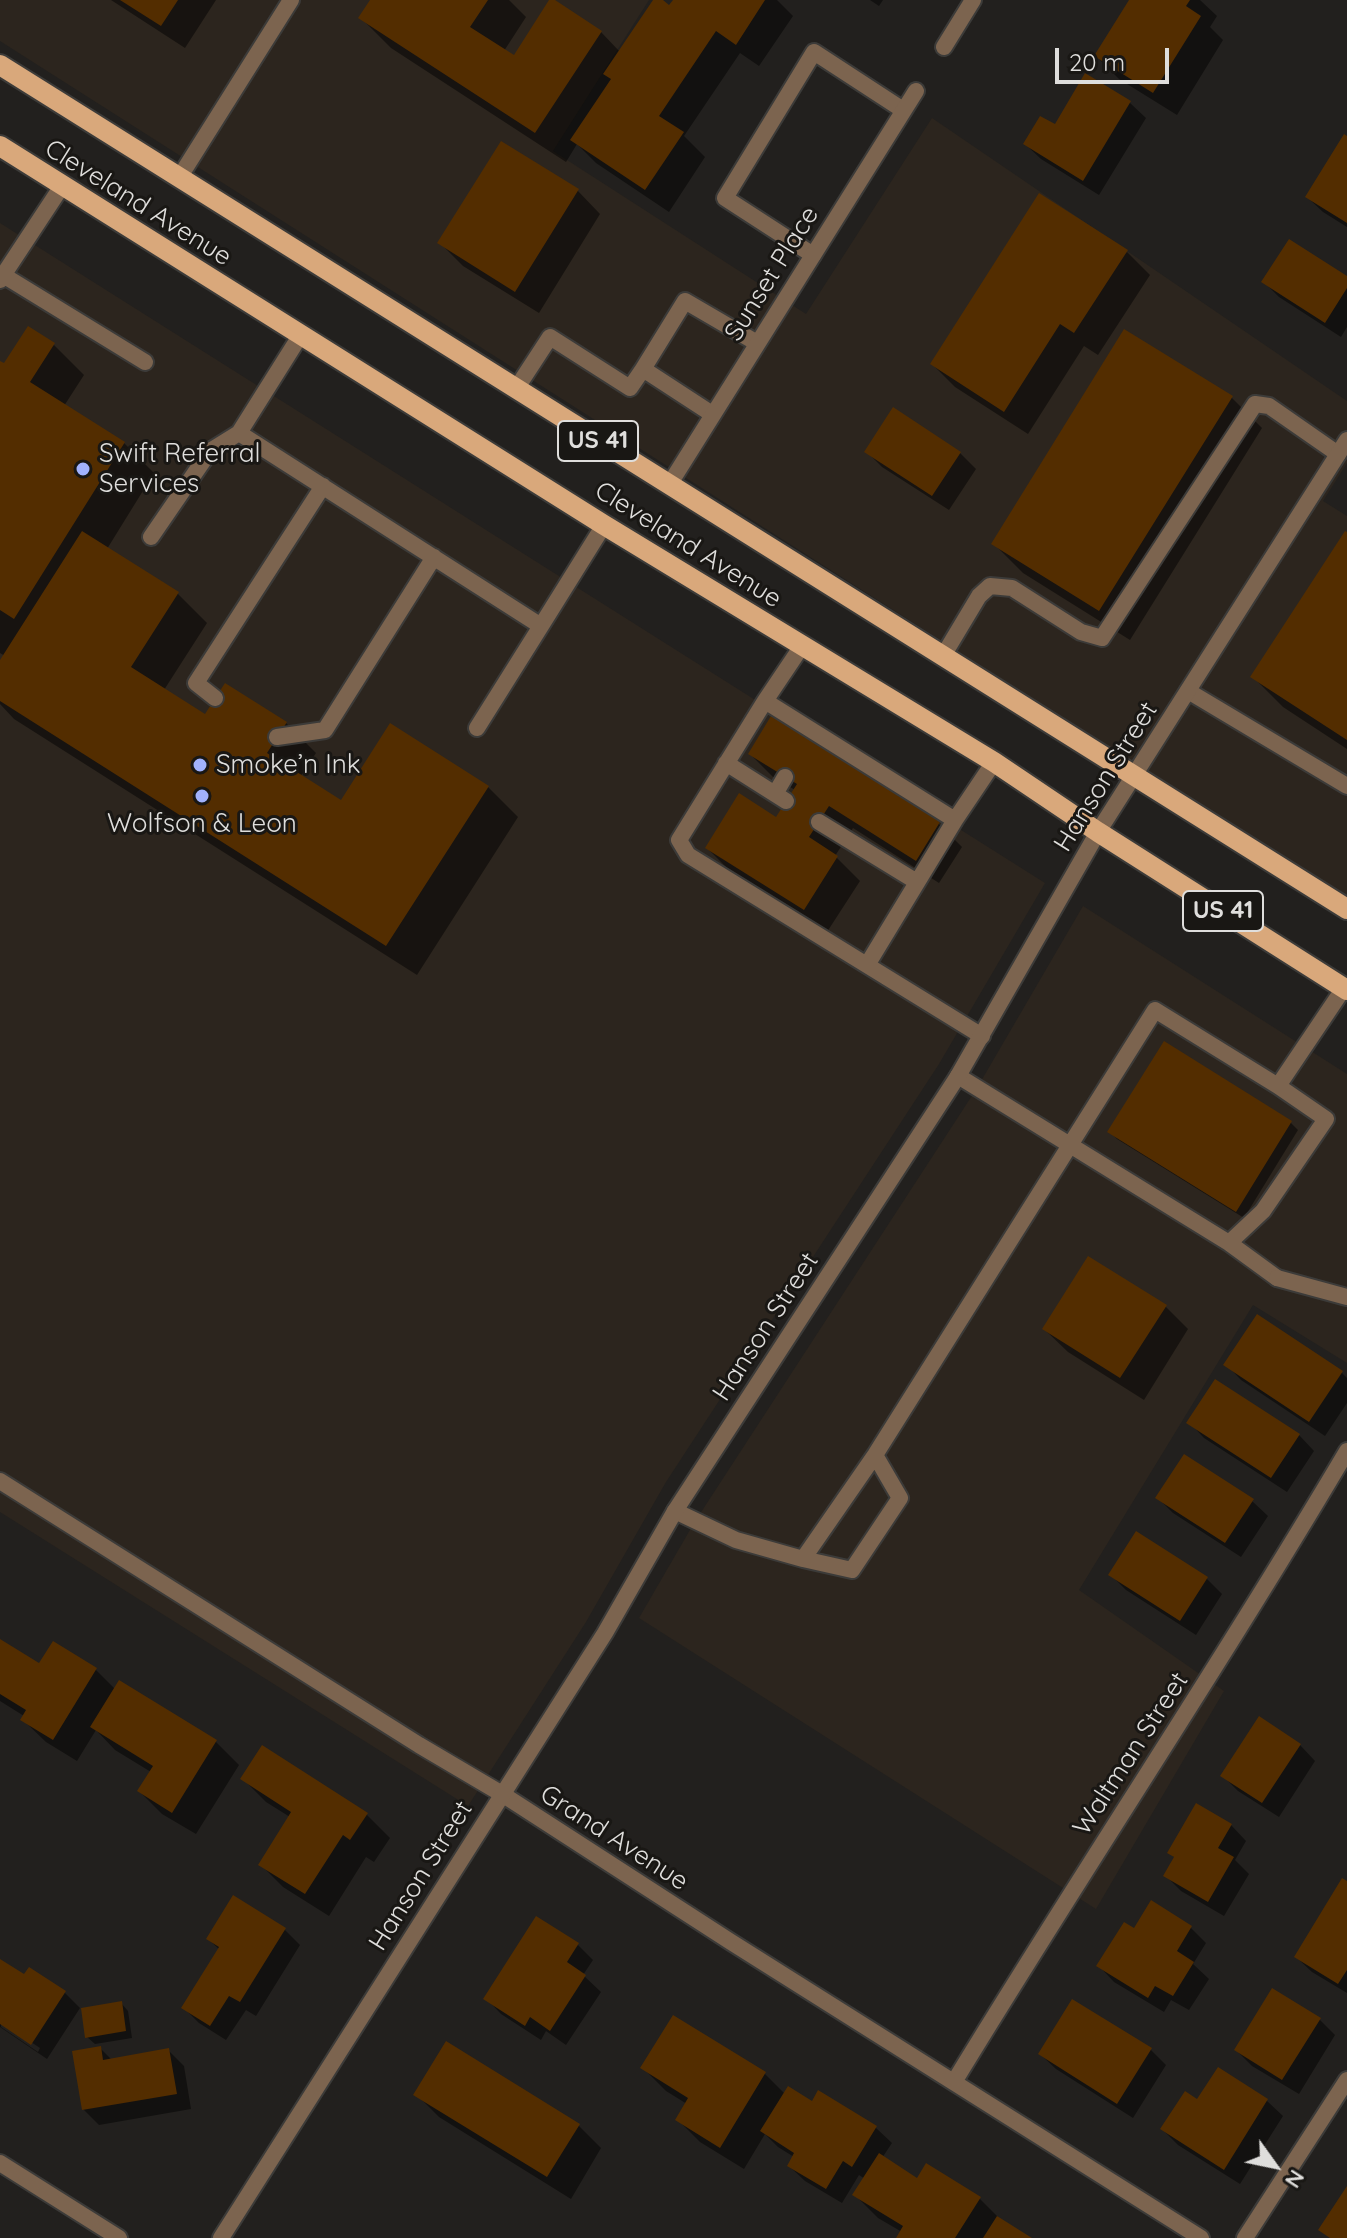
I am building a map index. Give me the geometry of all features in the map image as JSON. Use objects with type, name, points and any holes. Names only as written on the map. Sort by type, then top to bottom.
[{"type":"main road","name":"Cleveland Avenue","points":[[0,65],[1347,909]]},
{"type":"main road","name":"Cleveland Avenue","points":[[1,150],[604,525],[994,762],[1345,989]]},
{"type":"street","points":[[179,178],[291,0]]},
{"type":"street","points":[[944,47],[973,0]]},
{"type":"street","points":[[813,255],[725,198],[814,52],[903,110]]},
{"type":"street","name":"Sunset Place","points":[[669,485],[916,91]]},
{"type":"street","points":[[62,186],[2,277],[145,362]]},
{"type":"street","points":[[516,389],[550,337],[630,388],[685,301],[757,343]]},
{"type":"street","points":[[151,537],[210,451],[239,433],[300,336]]},
{"type":"street","points":[[643,369],[712,414]]},
{"type":"street","points":[[943,656],[979,596],[990,586],[1012,588],[1081,632],[1102,638],[1255,404],[1269,406],[1342,447]]},
{"type":"street","points":[[239,433],[541,626]]},
{"type":"street","name":"Hanson Street","points":[[221,2238],[605,1633],[675,1511],[958,1076],[1098,832],[1342,447]]},
{"type":"street","points":[[215,698],[196,683],[323,486]]},
{"type":"street","points":[[477,728],[604,525]]},
{"type":"street","points":[[277,737],[325,730],[434,557]]},
{"type":"street","points":[[802,646],[679,840],[688,855],[982,1036]]},
{"type":"street","points":[[1188,691],[1347,786]]},
{"type":"street","points":[[765,701],[861,768],[955,820]]},
{"type":"street","points":[[867,965],[994,762]]},
{"type":"street","points":[[726,763],[780,797],[785,777]]},
{"type":"street","points":[[835,810],[822,824],[917,882]]},
{"type":"street","points":[[867,851],[876,836]]},
{"type":"street","points":[[1278,1086],[1345,989]]},
{"type":"street","points":[[803,1559],[875,1455],[1155,1010],[1326,1119],[1263,1211],[1229,1243]]},
{"type":"street","points":[[958,1076],[1229,1243],[1277,1278],[1347,1297]]},
{"type":"street","name":"Waltman Street","points":[[954,2082],[1213,1671],[1347,1451]]},
{"type":"street","points":[[675,1511],[736,1540],[852,1570],[900,1498],[875,1455]]},
{"type":"street","name":"Grand Avenue","points":[[0,1481],[502,1794],[1201,2238]]},
{"type":"street","points":[[1245,2238],[1347,2080]]},
{"type":"street","points":[[0,2163],[119,2238]]},
{"type":"shaded area","points":[[0,0],[649,0],[553,151],[806,314],[932,118],[1347,401],[1347,463],[1323,501],[1347,516],[1347,899],[0,41]]},
{"type":"shaded area","points":[[0,223],[1045,883],[939,1064],[666,1482],[586,1622],[468,1806],[0,1512]]},
{"type":"shaded area","points":[[1083,906],[1347,1074],[1347,1363],[1253,1305],[1079,1590],[1224,1691],[1096,1909],[639,1618],[694,1523],[977,1088]]},
{"type":"building","points":[[120,0],[178,0],[161,26]]},
{"type":"building","points":[[370,0],[488,0],[470,27],[514,55],[549,0],[555,0],[602,31],[535,133],[358,18]]},
{"type":"building","points":[[653,0],[663,0],[669,5],[673,0],[765,0],[736,45],[716,31],[659,116],[684,132],[645,190],[570,140],[611,79],[603,74]]},
{"type":"building","points":[[1129,0],[1190,0],[1186,6],[1201,16],[1153,93],[1094,56]]},
{"type":"building","points":[[1085,73],[1131,101],[1083,181],[1023,144],[1040,116],[1055,124]]},
{"type":"building","points":[[1344,134],[1347,136],[1347,223],[1305,197]]},
{"type":"building","points":[[501,141],[579,189],[515,292],[437,243]]},
{"type":"building","points":[[1039,193],[1128,250],[1074,333],[1060,324],[1004,412],[930,364]]},
{"type":"building","points":[[1289,239],[1347,276],[1347,288],[1325,323],[1261,282]]},
{"type":"building","points":[[28,326],[55,343],[30,382],[125,442],[14,619],[0,610],[0,361],[4,363]]},
{"type":"building","points":[[1124,329],[1233,396],[1099,611],[991,544]]},
{"type":"building","points":[[893,407],[961,452],[932,496],[864,452]]},
{"type":"building","points":[[82,531],[179,592],[131,667],[205,714],[225,683],[287,722],[267,753],[341,800],[390,723],[489,786],[386,946],[0,701],[0,660]]},
{"type":"building","points":[[1347,532],[1347,740],[1250,677]]},
{"type":"building","points":[[771,716],[940,822],[916,861],[829,806],[809,837],[838,856],[804,910],[705,848],[739,793],[776,817],[797,784],[748,754]]},
{"type":"building","points":[[1164,1041],[1292,1121],[1236,1212],[1107,1132]]},
{"type":"building","points":[[1088,1256],[1167,1305],[1120,1378],[1042,1329]]},
{"type":"building","points":[[1257,1314],[1343,1371],[1309,1422],[1223,1365]]},
{"type":"building","points":[[1215,1379],[1300,1434],[1271,1478],[1186,1423]]},
{"type":"building","points":[[1184,1454],[1254,1499],[1225,1543],[1155,1498]]},
{"type":"building","points":[[1136,1531],[1208,1577],[1180,1621],[1108,1575]]},
{"type":"building","points":[[0,1639],[39,1663],[53,1641],[97,1668],[53,1740],[20,1720],[26,1710],[0,1694]]},
{"type":"building","points":[[119,1680],[217,1740],[172,1813],[137,1791],[153,1766],[90,1727]]},
{"type":"building","points":[[1259,1716],[1301,1744],[1262,1803],[1220,1776]]},
{"type":"building","points":[[262,1745],[368,1813],[350,1840],[343,1835],[305,1894],[258,1865],[291,1812],[240,1779]]},
{"type":"building","points":[[1196,1803],[1232,1824],[1218,1848],[1234,1857],[1208,1902],[1163,1876],[1174,1857],[1167,1853]]},
{"type":"building","points":[[1342,1878],[1347,1881],[1347,1970],[1338,1984],[1294,1957]]},
{"type":"building","points":[[233,1895],[286,1928],[240,2002],[229,1996],[210,2026],[181,2008],[219,1947],[206,1939]]},
{"type":"building","points":[[1151,1900],[1192,1926],[1177,1951],[1194,1962],[1173,1996],[1155,1986],[1148,1998],[1096,1966],[1124,1922],[1134,1928]]},
{"type":"building","points":[[536,1916],[579,1943],[567,1962],[586,1975],[550,2031],[530,2017],[525,2026],[483,1999]]},
{"type":"building","points":[[0,1959],[24,1974],[29,1967],[66,1991],[31,2045],[0,2024]]},
{"type":"building","points":[[1272,1988],[1321,2018],[1282,2080],[1234,2050]]},
{"type":"building","points":[[1072,1999],[1152,2048],[1117,2104],[1038,2054]]},
{"type":"building","points":[[122,2001],[126,2031],[85,2038],[81,2008]]},
{"type":"building","points":[[673,2015],[766,2072],[720,2148],[675,2120],[688,2098],[640,2068]]},
{"type":"building","points":[[446,2041],[580,2124],[547,2177],[413,2095]]},
{"type":"building","points":[[101,2046],[103,2060],[169,2048],[177,2094],[82,2110],[72,2051]]},
{"type":"building","points":[[1218,2067],[1268,2099],[1224,2170],[1160,2129],[1185,2091],[1197,2099]]},
{"type":"building","points":[[788,2086],[812,2101],[818,2090],[877,2126],[852,2167],[843,2161],[826,2189],[787,2166],[794,2153],[760,2131]]},
{"type":"building","points":[[879,2153],[917,2178],[926,2163],[981,2197],[955,2238],[896,2238],[903,2226],[852,2195]]},
{"type":"building","points":[[1347,2186],[1347,2238],[1330,2238],[1318,2230]]},
{"type":"building","points":[[997,2216],[1032,2238],[983,2238]]},
{"type":"place","name":"Swift Referral Services","points":[[83,469]]},
{"type":"place","name":"Smoke’n Ink","points":[[200,765]]},
{"type":"place","name":"Wolfson & Leon","points":[[202,796]]}]
